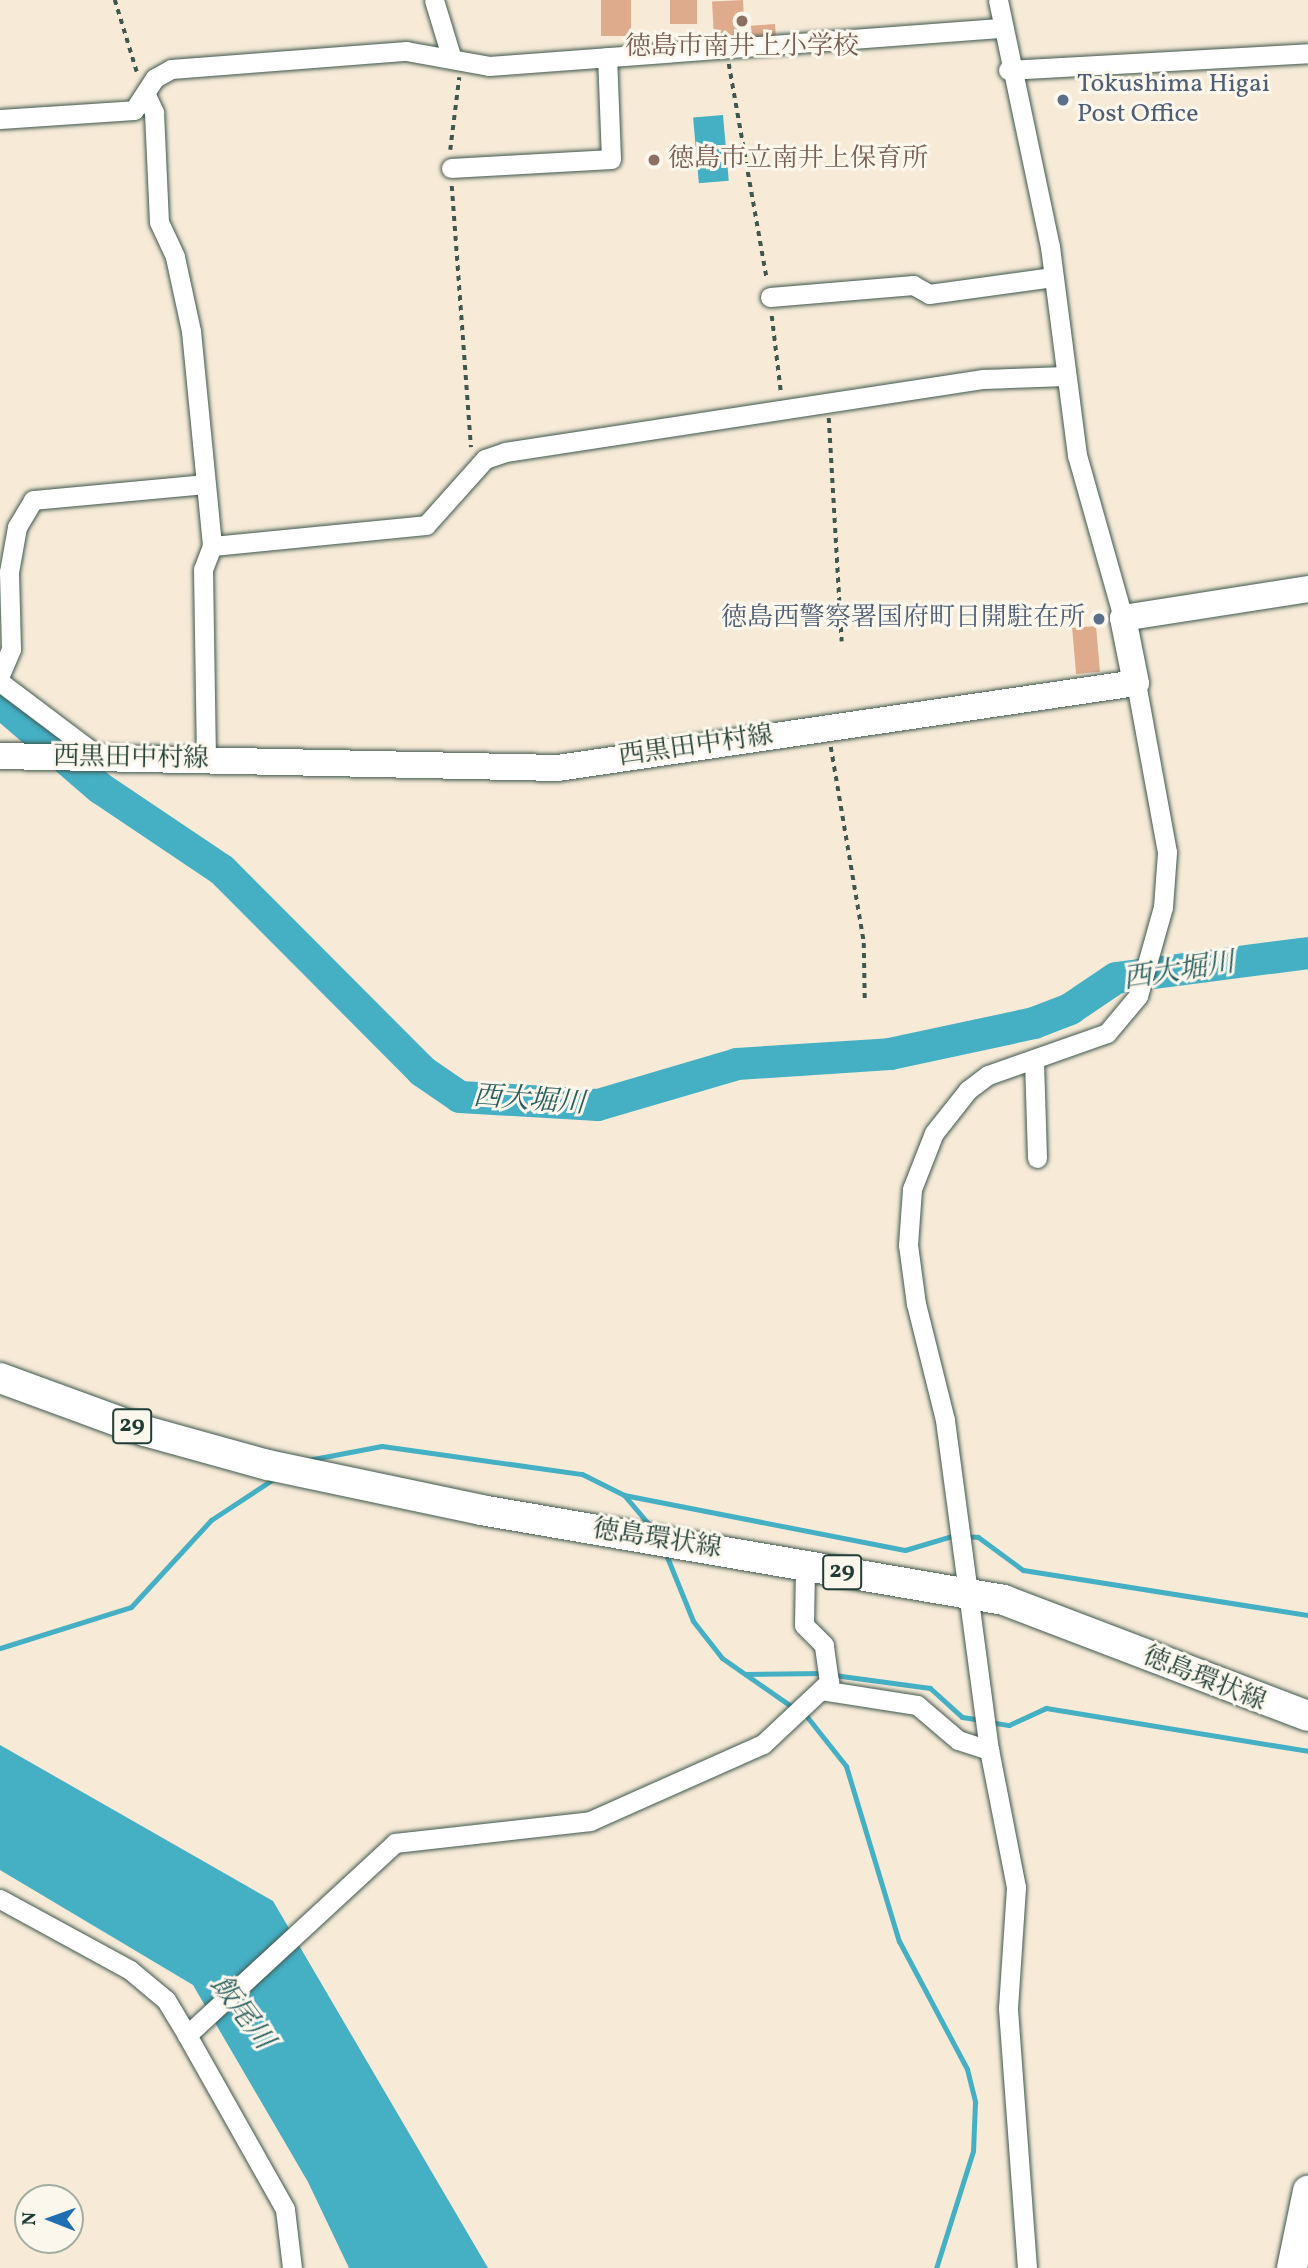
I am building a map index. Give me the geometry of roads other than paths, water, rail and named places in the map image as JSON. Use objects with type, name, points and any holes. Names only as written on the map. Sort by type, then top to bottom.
[{"type":"main road","points":[[1136,683],[1123,618],[1308,589]]},
{"type":"main road","name":"西黒田中村線","points":[[0,756],[545,768],[1136,683]]},
{"type":"main road","name":"徳島環状線","points":[[0,1378],[145,1431],[268,1465],[614,1534],[968,1594],[1030,1609],[1308,1716]]},
{"type":"main road","points":[[1292,2268],[1308,2191]]},
{"type":"street","points":[[433,0],[457,57]]},
{"type":"street","points":[[998,0],[1008,70],[1053,276],[1077,454],[1123,618]]},
{"type":"street","points":[[0,119],[106,116],[134,110],[147,97],[155,78],[171,69],[406,51],[457,57],[489,66],[1000,28]]},
{"type":"street","points":[[1008,70],[1308,53]]},
{"type":"street","points":[[451,168],[611,159],[607,57]]},
{"type":"street","points":[[147,97],[154,112],[159,222],[175,257],[191,331],[212,546],[202,569],[206,760]]},
{"type":"street","points":[[770,296],[914,285],[929,294],[1053,276]]},
{"type":"street","points":[[212,546],[426,525],[477,467],[505,452],[983,379],[1065,376]]},
{"type":"street","points":[[0,675],[11,649],[9,572],[18,527],[33,500],[204,484]]},
{"type":"street","points":[[0,682],[91,759]]},
{"type":"street","points":[[1027,2268],[1008,2008],[1016,1887],[989,1750],[945,1420],[908,1245],[912,1189],[934,1133],[968,1090],[988,1075],[1034,1061],[1107,1032],[1126,1016],[1143,983],[1163,907],[1167,852],[1136,683]]},
{"type":"street","points":[[1034,1061],[1037,1158]]},
{"type":"street","points":[[193,2031],[395,1843],[590,1821],[763,1744],[824,1683],[824,1645],[804,1625],[805,1565]]},
{"type":"street","points":[[824,1683],[917,1705],[958,1740],[989,1750]]},
{"type":"street","points":[[0,1899],[130,1970],[166,2000],[193,2031],[285,2209],[292,2268]]},
{"type":"water","points":[[723,115],[729,181],[699,183],[693,118]]},
{"type":"water","name":"飯尾川","points":[[0,1745],[273,1901],[488,2268],[349,2268],[308,2182],[193,1985],[0,1870]]},
{"type":"waterway","name":"西大堀川","points":[[0,702],[100,788],[222,870],[422,1071],[460,1097],[598,1105],[737,1064],[890,1054],[1034,1023],[1070,1009],[1116,978],[1308,953]]},
{"type":"waterway","points":[[308,1460],[382,1446],[582,1474],[624,1495],[652,1528]]},
{"type":"waterway","points":[[0,1648],[131,1607],[211,1520],[275,1478]]},
{"type":"waterway","points":[[624,1495],[905,1550],[955,1535]]},
{"type":"waterway","points":[[965,1536],[978,1537],[1023,1570],[1308,1615]]},
{"type":"waterway","points":[[665,1552],[693,1621],[722,1658],[795,1709]]},
{"type":"waterway","points":[[746,1674],[824,1673]]},
{"type":"waterway","points":[[834,1675],[930,1688],[962,1717],[980,1720]]},
{"type":"waterway","points":[[989,1722],[1009,1725],[1046,1708],[1308,1751]]},
{"type":"waterway","points":[[804,1713],[846,1766],[899,1941],[967,2069],[975,2102],[973,2151],[936,2268]]},
{"type":"place","name":"徳島市南井上小学校","points":[[742,21]]},
{"type":"place","name":"Tokushima Higai Post Office","points":[[1063,100]]},
{"type":"place","name":"徳島市立南井上保育所","points":[[654,160]]},
{"type":"place","name":"徳島西警察署国府町日開駐在所","points":[[1099,619]]}]
